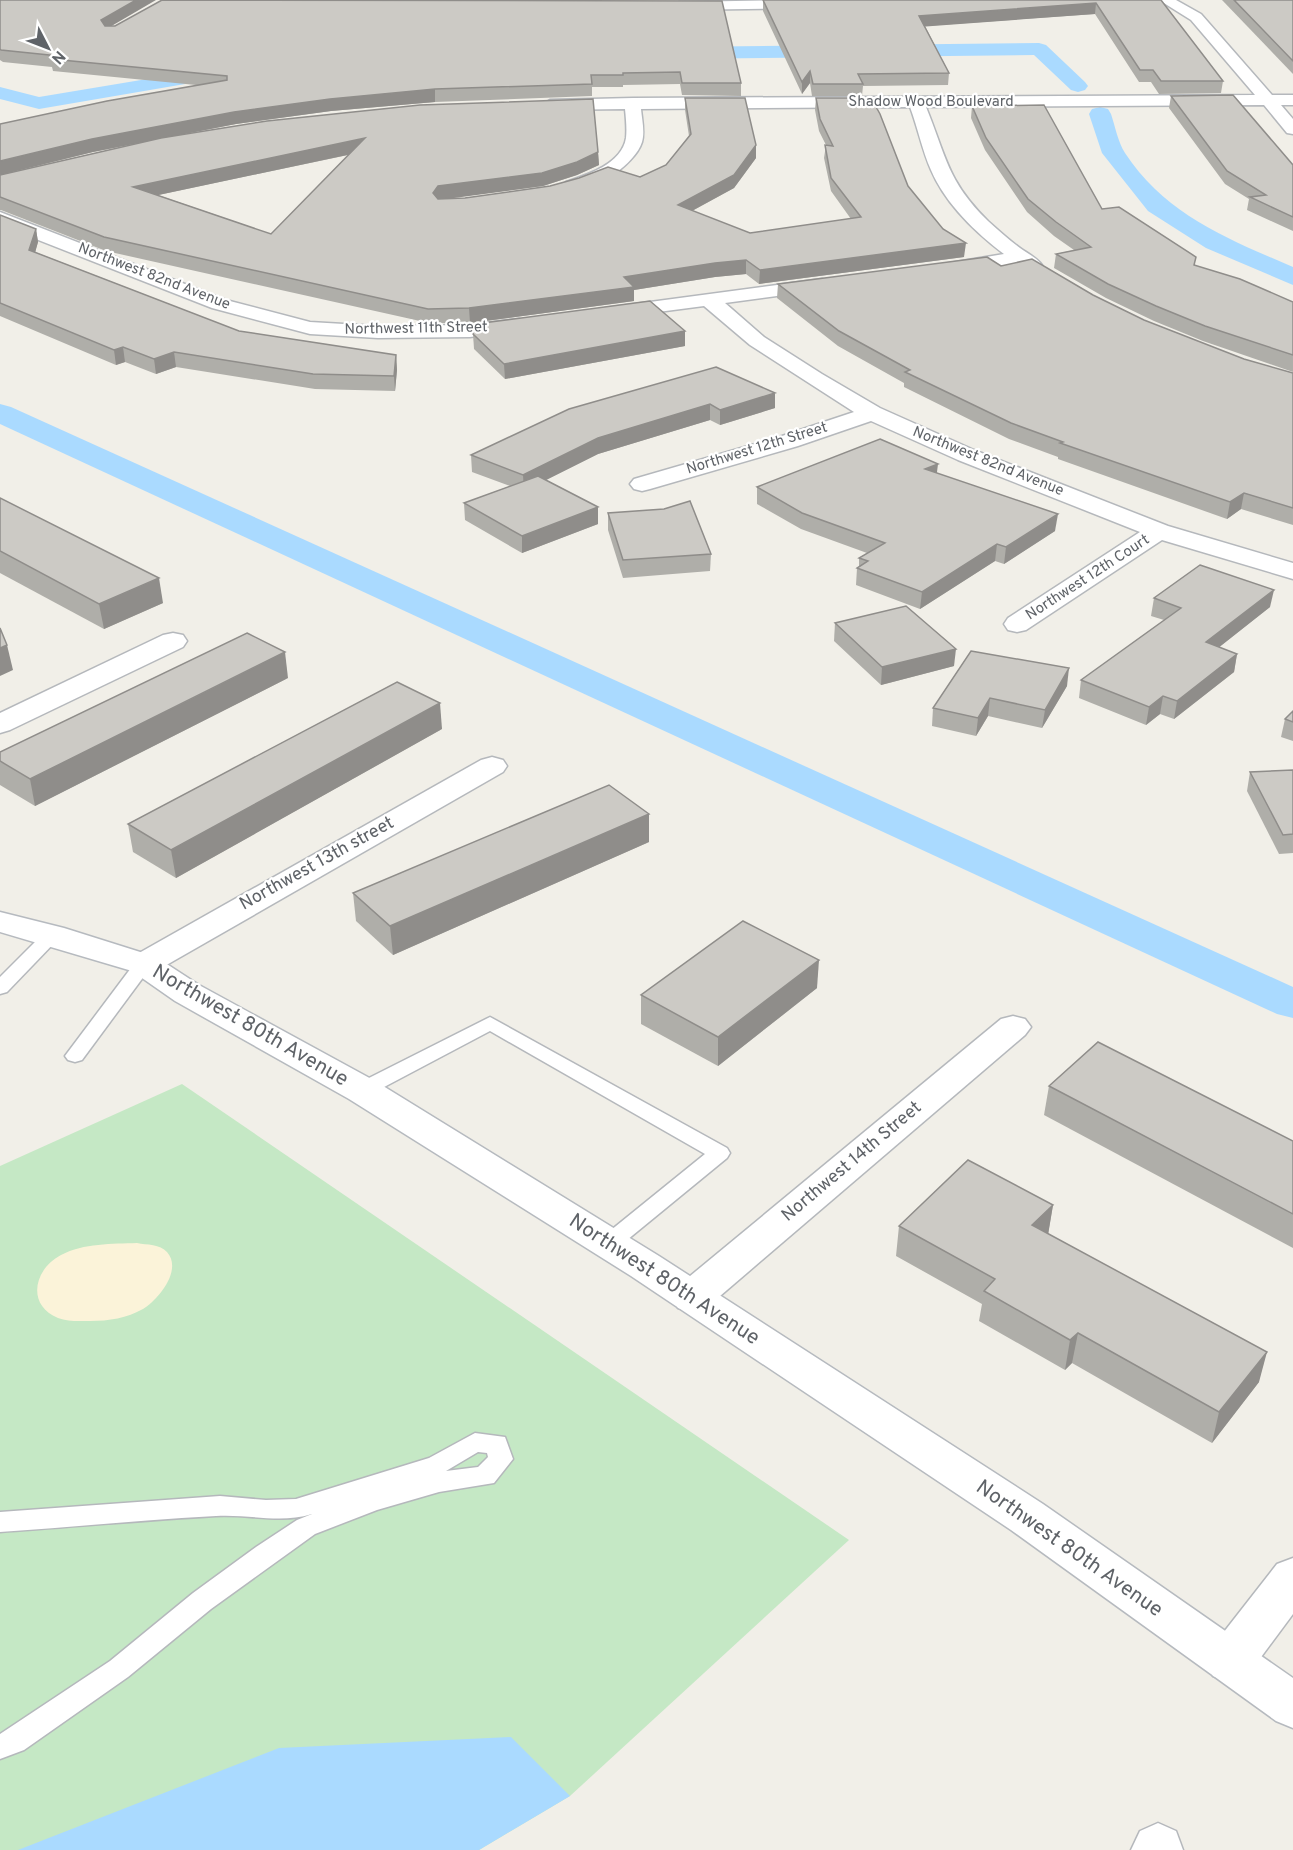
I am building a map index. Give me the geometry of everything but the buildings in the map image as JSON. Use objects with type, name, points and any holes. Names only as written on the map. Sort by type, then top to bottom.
[{"type":"street","points":[[670,6],[817,4],[886,0]]},
{"type":"street","points":[[1166,0],[1196,17],[1293,129]]},
{"type":"street","name":"Shadow Wood Boulevard","points":[[530,105],[1293,100]]},
{"type":"street","points":[[560,190],[614,166],[630,153],[635,138],[633,103]]},
{"type":"street","points":[[916,103],[942,175],[972,216],[1020,258],[1049,275]]},
{"type":"street","name":"Northwest 82nd Avenue","points":[[0,218],[219,304],[310,328]]},
{"type":"street","points":[[928,271],[1020,258]]},
{"type":"street","points":[[595,315],[836,283]]},
{"type":"street","name":"Northwest 82nd Avenue","points":[[709,300],[757,341],[814,379],[872,413],[966,455],[1159,531],[1293,571]]},
{"type":"street","name":"Northwest 11th Street","points":[[310,328],[378,332],[470,331],[538,322]]},
{"type":"street","name":"Northwest 12th Street","points":[[642,484],[790,441],[872,413]]},
{"type":"street","name":"Northwest 12th Court","points":[[1017,624],[1159,531]]},
{"type":"street","points":[[0,724],[174,641]]},
{"type":"street","name":"Northwest 13th street","points":[[144,964],[214,922],[492,766]]},
{"type":"street","name":"Northwest 80th Avenue","points":[[0,922],[52,935],[144,964],[187,993],[362,1090],[608,1244],[1027,1517],[1293,1706]]},
{"type":"street","name":"Northwest 14th Street","points":[[692,1298],[1013,1026]]},
{"type":"street","points":[[1230,1661],[1293,1578]]},
{"type":"lane","points":[[0,988],[52,935]]},
{"type":"lane","points":[[75,1056],[144,964]]},
{"type":"lane","points":[[362,1090],[490,1023],[720,1153],[608,1244]]},
{"type":"lane","points":[[0,1522],[220,1506],[266,1510],[296,1509],[437,1465],[475,1442],[496,1444],[501,1459],[485,1476],[439,1482],[372,1501],[306,1527],[211,1594],[119,1669],[15,1741],[0,1747]]},
{"type":"green space","points":[[182,1084],[849,1540],[570,1796],[479,1850],[0,1850],[0,1166]]},
{"type":"sand","points":[[137,1243],[164,1249],[171,1259],[172,1267],[167,1284],[143,1309],[111,1320],[74,1321],[58,1318],[41,1305],[37,1287],[40,1278],[52,1261],[61,1255],[89,1246]]},
{"type":"water","points":[[511,1737],[570,1796],[479,1850],[18,1850],[279,1748]]},
{"type":"waterway","points":[[675,53],[1039,49],[1078,86]]},
{"type":"waterway","points":[[0,93],[39,103],[219,73]]},
{"type":"waterway","points":[[1100,114],[1113,153],[1157,206],[1215,243],[1293,277]]},
{"type":"waterway","points":[[0,413],[1293,1004]]}]
